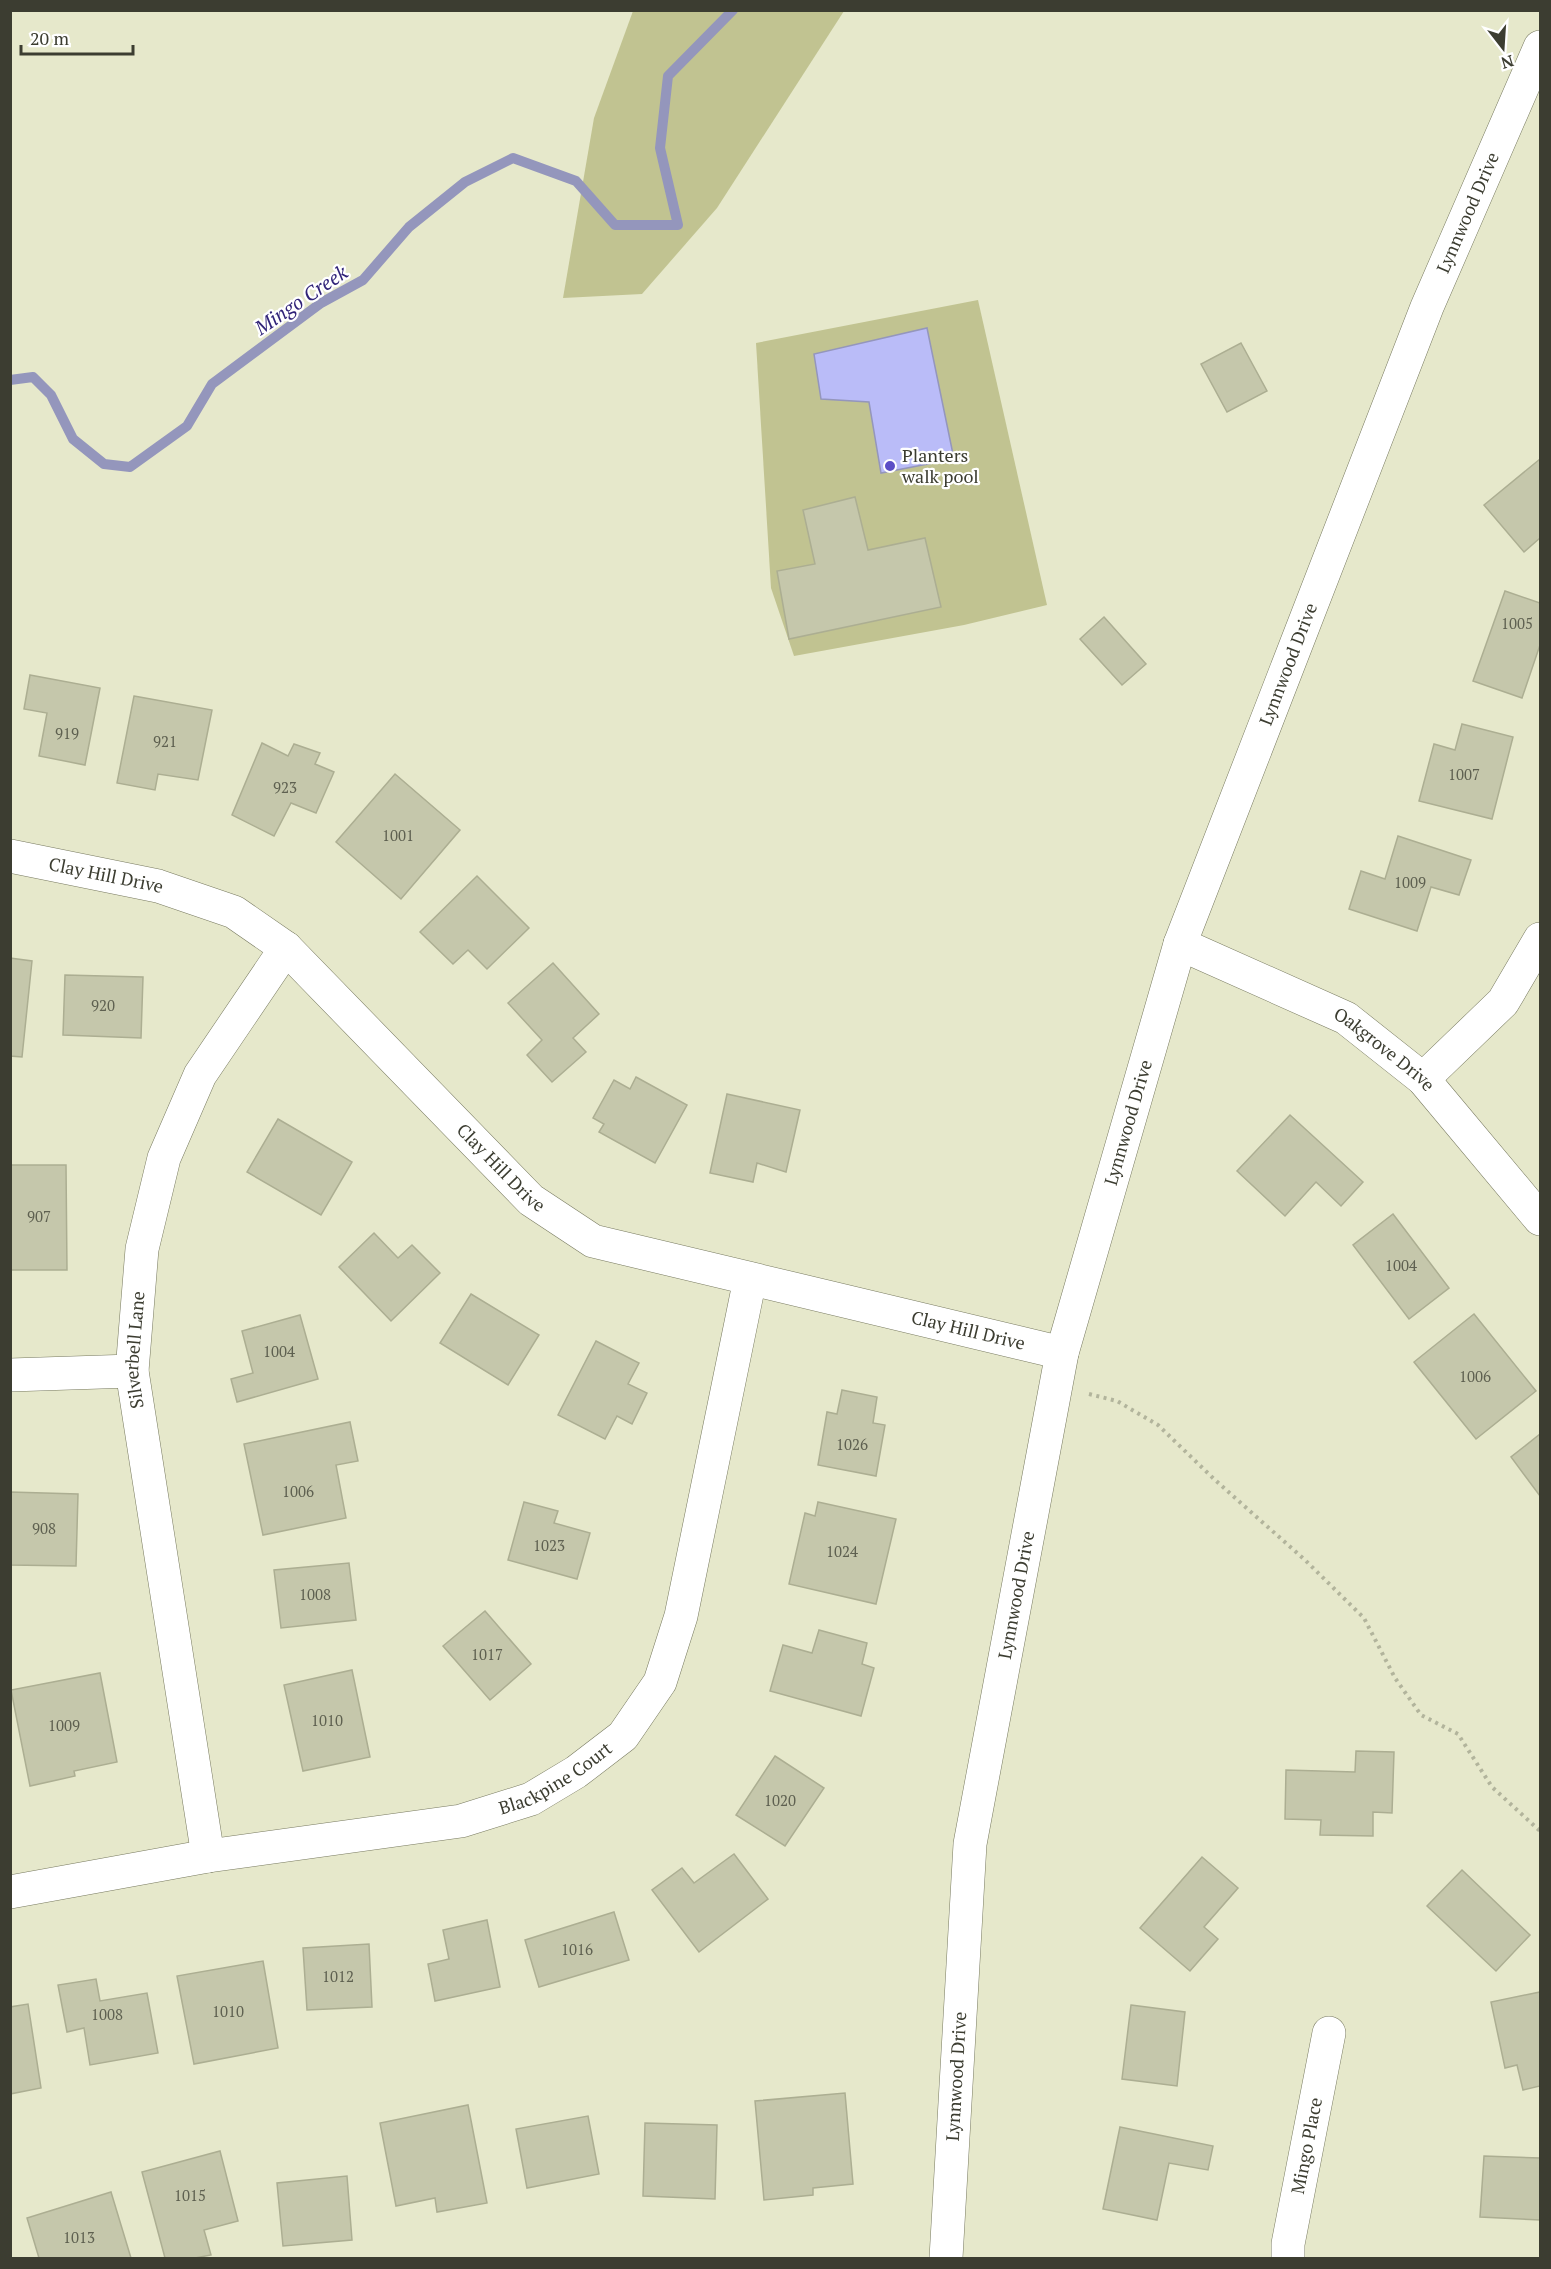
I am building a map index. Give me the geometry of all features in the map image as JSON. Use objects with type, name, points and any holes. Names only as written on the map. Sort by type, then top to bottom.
[{"type":"street","name":"Lynnwood Drive","points":[[946,2259],[970,1844],[1062,1353],[1180,944],[1426,307],[1540,47]]},
{"type":"street","name":"Clay Hill Drive","points":[[10,855],[158,886],[234,912],[286,948],[531,1200],[593,1242],[1062,1353]]},
{"type":"street","points":[[1424,1079],[1503,1002],[1540,939]]},
{"type":"street","name":"Oakgrove Drive","points":[[1180,944],[1346,1018],[1424,1079],[1540,1219]]},
{"type":"street","name":"Silverbell Lane","points":[[208,1856],[132,1371],[142,1249],[164,1158],[200,1075],[286,948]]},
{"type":"street","name":"Blackpine Court","points":[[10,1892],[208,1856],[461,1821],[531,1799],[576,1772],[623,1736],[660,1682],[681,1616],[750,1279]]},
{"type":"street","points":[[10,1375],[132,1371]]},
{"type":"street","name":"Mingo Place","points":[[1288,2259],[1288,2244],[1329,2033]]},
{"type":"path","points":[[1082,1393],[1117,1401],[1158,1425],[1214,1479],[1306,1561],[1364,1618],[1395,1678],[1421,1715],[1458,1734],[1492,1787],[1540,1831]]},
{"type":"green space","points":[[633,11],[844,11],[717,208],[642,294],[563,298],[594,118]]},
{"type":"green space","name":"Planters walk pool","points":[[978,300],[1047,605],[964,625],[794,656],[771,588],[756,343]]},
{"type":"water","points":[[927,328],[954,459],[881,473],[869,402],[821,399],[814,354]]},
{"type":"building","points":[[1241,343],[1267,391],[1227,412],[1201,364]]},
{"type":"building","points":[[1540,459],[1540,538],[1524,552],[1484,505]]},
{"type":"building","points":[[855,497],[868,550],[925,538],[941,607],[789,639],[777,571],[815,564],[803,510]]},
{"type":"building","points":[[1505,591],[1540,603],[1540,645],[1522,698],[1473,681]]},
{"type":"building","points":[[1104,617],[1146,664],[1122,685],[1080,639]]},
{"type":"building","points":[[30,675],[100,688],[85,765],[39,756],[47,713],[24,709]]},
{"type":"building","points":[[134,696],[212,710],[198,780],[158,774],[155,790],[117,783]]},
{"type":"building","points":[[1462,724],[1513,737],[1492,819],[1419,801],[1434,744],[1455,750]]},
{"type":"building","points":[[262,743],[288,756],[294,744],[320,753],[315,764],[334,772],[316,813],[291,803],[274,836],[232,815]]},
{"type":"building","points":[[395,774],[460,830],[401,899],[336,842]]},
{"type":"building","points":[[1398,836],[1471,860],[1459,895],[1431,887],[1417,931],[1349,909],[1361,871],[1385,879]]},
{"type":"building","points":[[477,876],[529,928],[487,969],[468,950],[453,964],[420,932]]},
{"type":"building","points":[[10,958],[32,961],[22,1057],[10,1056]]},
{"type":"building","points":[[553,963],[599,1014],[573,1038],[586,1052],[552,1082],[527,1055],[542,1040],[508,1003]]},
{"type":"building","points":[[65,975],[143,977],[141,1038],[63,1035]]},
{"type":"building","points":[[636,1077],[687,1105],[655,1163],[599,1132],[604,1124],[593,1118],[614,1080],[630,1089]]},
{"type":"building","points":[[727,1094],[800,1110],[786,1172],[757,1163],[753,1182],[710,1173]]},
{"type":"building","points":[[1290,1115],[1363,1182],[1341,1206],[1316,1182],[1285,1216],[1237,1171]]},
{"type":"building","points":[[278,1119],[352,1162],[321,1215],[247,1172]]},
{"type":"building","points":[[10,1165],[66,1165],[67,1270],[10,1270]]},
{"type":"building","points":[[1393,1214],[1449,1288],[1409,1319],[1353,1245]]},
{"type":"building","points":[[374,1233],[398,1258],[412,1245],[440,1273],[391,1321],[339,1267]]},
{"type":"building","points":[[471,1294],[539,1335],[508,1385],[440,1343]]},
{"type":"building","points":[[1474,1314],[1536,1391],[1476,1439],[1414,1362]]},
{"type":"building","points":[[300,1315],[318,1379],[237,1402],[231,1379],[253,1373],[242,1331]]},
{"type":"building","points":[[596,1341],[639,1363],[628,1384],[647,1393],[632,1424],[617,1416],[605,1439],[558,1415]]},
{"type":"building","points":[[842,1390],[877,1397],[873,1423],[885,1425],[876,1476],[818,1465],[827,1412],[837,1414]]},
{"type":"building","points":[[350,1422],[358,1461],[336,1465],[346,1518],[263,1535],[244,1444]]},
{"type":"building","points":[[1540,1434],[1540,1496],[1511,1457]]},
{"type":"building","points":[[10,1492],[78,1494],[76,1566],[10,1565]]},
{"type":"building","points":[[524,1502],[558,1511],[554,1523],[590,1533],[577,1579],[508,1560]]},
{"type":"building","points":[[818,1502],[896,1519],[876,1604],[789,1584],[805,1513],[815,1516]]},
{"type":"building","points":[[349,1563],[356,1620],[281,1628],[274,1570]]},
{"type":"building","points":[[485,1611],[531,1664],[490,1700],[443,1646]]},
{"type":"building","points":[[819,1630],[867,1643],[862,1664],[874,1668],[861,1716],[770,1691],[783,1645],[812,1653]]},
{"type":"building","points":[[352,1670],[370,1757],[303,1771],[284,1685]]},
{"type":"building","points":[[100,1673],[117,1762],[74,1771],[75,1776],[30,1786],[11,1690]]},
{"type":"building","points":[[1356,1751],[1394,1752],[1392,1813],[1373,1812],[1373,1836],[1320,1835],[1321,1820],[1285,1819],[1286,1770],[1355,1772]]},
{"type":"building","points":[[775,1756],[824,1788],[785,1846],[736,1815]]},
{"type":"building","points":[[734,1854],[768,1899],[699,1952],[652,1890],[682,1868],[694,1883]]},
{"type":"building","points":[[1202,1857],[1238,1888],[1204,1927],[1218,1939],[1190,1971],[1140,1928]]},
{"type":"building","points":[[1462,1870],[1530,1935],[1496,1971],[1427,1906]]},
{"type":"building","points":[[614,1912],[629,1960],[539,1987],[525,1940]]},
{"type":"building","points":[[487,1920],[500,1987],[435,2001],[428,1964],[449,1959],[443,1930]]},
{"type":"building","points":[[369,1944],[372,2007],[307,2010],[303,1948]]},
{"type":"building","points":[[263,1961],[278,2048],[194,2064],[177,1976]]},
{"type":"building","points":[[96,1979],[100,2001],[147,1993],[158,2053],[90,2065],[84,2028],[67,2032],[58,1985]]},
{"type":"building","points":[[1540,1992],[1540,2086],[1523,2090],[1517,2065],[1505,2068],[1491,2002]]},
{"type":"building","points":[[28,2004],[41,2088],[10,2094],[10,2007]]},
{"type":"building","points":[[1131,2005],[1185,2012],[1177,2086],[1122,2079]]},
{"type":"building","points":[[845,2093],[853,2184],[813,2188],[813,2195],[764,2200],[755,2101]]},
{"type":"building","points":[[468,2105],[487,2203],[437,2212],[435,2198],[396,2206],[380,2123]]},
{"type":"building","points":[[588,2116],[599,2174],[527,2188],[516,2129]]},
{"type":"building","points":[[645,2123],[717,2125],[715,2199],[643,2196]]},
{"type":"building","points":[[1120,2127],[1213,2146],[1208,2170],[1169,2163],[1157,2220],[1103,2209]]},
{"type":"building","points":[[220,2151],[238,2221],[204,2230],[211,2255],[195,2258],[165,2258],[142,2172]]},
{"type":"building","points":[[1484,2156],[1540,2158],[1540,2220],[1480,2217]]},
{"type":"building","points":[[347,2176],[352,2240],[283,2246],[277,2183]]},
{"type":"building","points":[[111,2192],[131,2258],[39,2258],[27,2218]]},
{"type":"waterway","name":"Mingo Creek","points":[[10,380],[33,377],[51,395],[73,439],[104,464],[130,467],[187,426],[212,384],[321,303],[363,280],[409,227],[465,182],[513,158],[576,181],[615,225],[678,225],[660,148],[668,76],[733,10]]},
{"type":"place","name":"Planters walk pool","points":[[890,466]]}]
